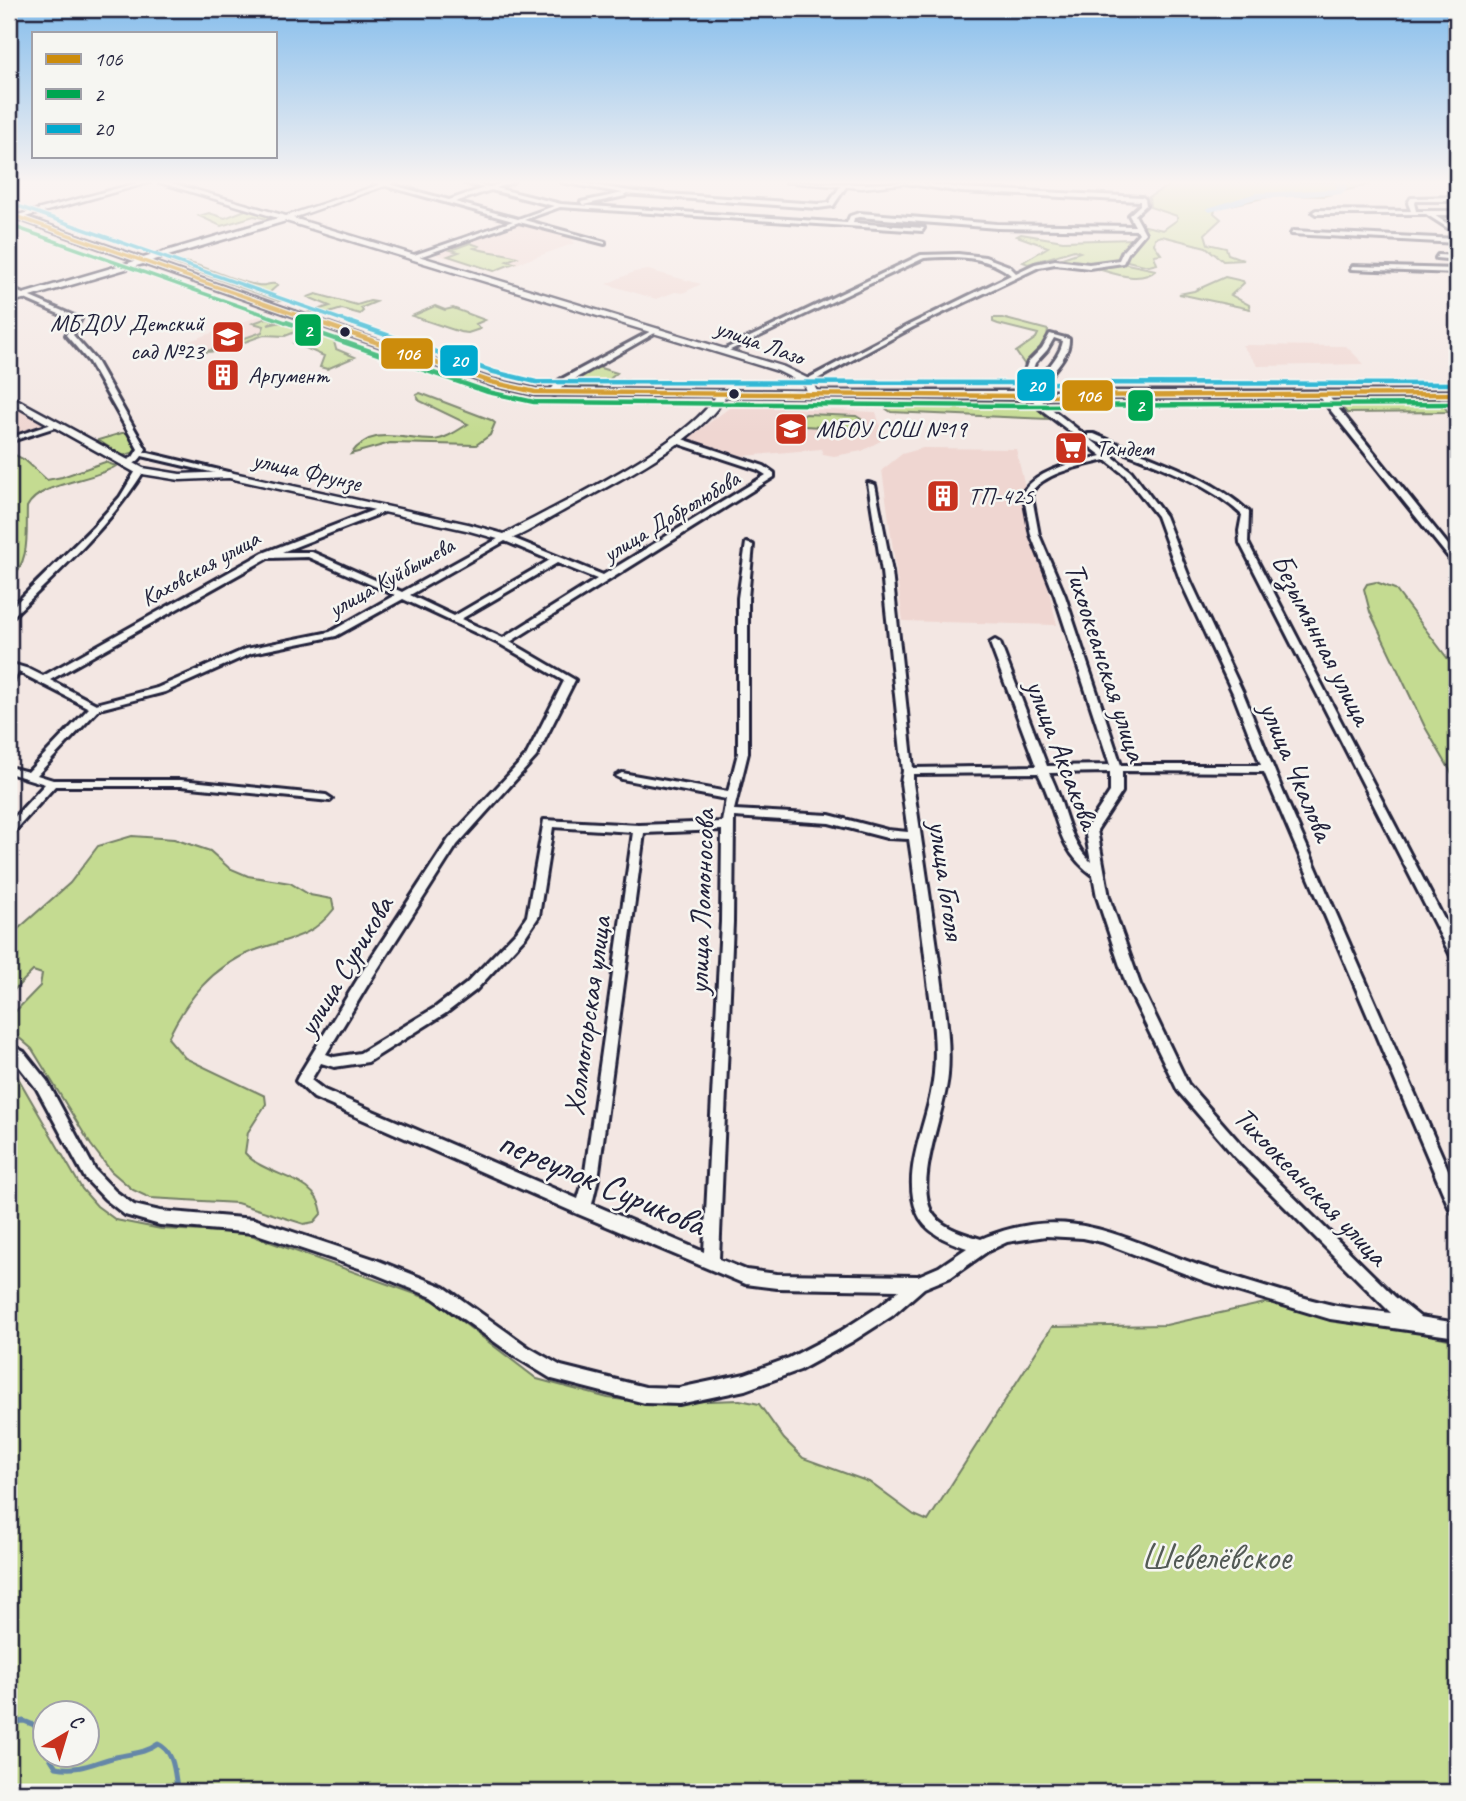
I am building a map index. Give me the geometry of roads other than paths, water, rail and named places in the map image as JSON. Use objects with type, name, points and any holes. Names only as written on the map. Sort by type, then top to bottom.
[{"type":"main road","points":[[9,301],[130,266]]},
{"type":"main road","points":[[156,266],[453,369],[522,390],[552,393],[1020,396],[1457,394]]},
{"type":"main road","name":"улица Лазо","points":[[449,266],[781,369],[808,382],[813,394]]},
{"type":"main road","name":"улица Куйбышева","points":[[505,538],[676,440],[705,417],[721,400],[722,395]]},
{"type":"main road","name":"улица Фрунзе","points":[[9,398],[140,471],[167,477],[229,475],[468,527],[505,538]]},
{"type":"street","points":[[724,351],[902,266]]},
{"type":"street","points":[[1002,266],[1009,268],[1014,274]]},
{"type":"street","points":[[808,382],[1014,274],[1037,266]]},
{"type":"street","points":[[1353,268],[1457,271]]},
{"type":"street","points":[[9,290],[79,320],[69,335],[96,367],[142,449],[127,464]]},
{"type":"street","points":[[552,393],[561,383],[657,330]]},
{"type":"street","points":[[1020,396],[1032,362],[1050,341],[1052,334],[1065,339],[1068,342],[1065,350],[1037,384],[1034,396]]},
{"type":"street","points":[[1323,395],[1457,562]]},
{"type":"street","name":"улица Чкалова","points":[[1034,396],[1041,405],[1138,482],[1161,516],[1186,582],[1238,693],[1457,1208]]},
{"type":"street","points":[[9,440],[58,425]]},
{"type":"street","name":"Безымянная улица","points":[[1074,431],[1212,489],[1236,503],[1246,514],[1244,542],[1457,956]]},
{"type":"street","name":"улица Добролюбова","points":[[503,642],[771,475],[761,468],[676,440]]},
{"type":"street","points":[[140,453],[229,475]]},
{"type":"street","name":"Тихоокеанская улица","points":[[1109,457],[1082,463],[1047,476],[1033,483],[1027,492],[1035,534],[1057,586],[1116,766],[1116,792],[1091,830],[1098,873],[1133,984],[1183,1087],[1240,1153],[1389,1302],[1416,1324]]},
{"type":"street","points":[[9,615],[96,529],[140,471]]},
{"type":"street","name":"улица Гоголя","points":[[871,485],[887,572],[908,771],[907,783],[925,899],[941,1055],[938,1096],[919,1192],[924,1213],[932,1224],[982,1246]]},
{"type":"street","name":"Каховская улица","points":[[43,680],[266,555],[384,509]]},
{"type":"street","name":"улица Фрунзе","points":[[505,538],[604,579]]},
{"type":"street","name":"улица Куйбышева","points":[[95,707],[161,690],[249,651],[333,634],[505,538]]},
{"type":"street","name":"улица Ломоносова","points":[[711,1262],[726,950],[728,820],[731,796],[743,753],[743,598],[749,545]]},
{"type":"street","points":[[266,555],[309,554],[503,642]]},
{"type":"street","points":[[453,620],[556,560]]},
{"type":"street","name":"улица Сурикова","points":[[503,642],[566,677],[570,680],[570,685],[531,757],[453,842],[367,975],[318,1057],[334,1062],[363,1058],[441,1010],[471,987],[514,942],[533,916],[548,823],[639,829]]},
{"type":"street","name":"улица Аксакова","points":[[995,643],[1043,771],[1051,784],[1065,837],[1084,865],[1098,873]]},
{"type":"street","points":[[9,680],[13,667],[95,707],[30,776]]},
{"type":"street","points":[[908,771],[1043,771],[1116,766],[1269,769]]},
{"type":"street","points":[[9,770],[52,783],[181,783],[326,799]]},
{"type":"street","points":[[622,776],[731,796]]},
{"type":"street","points":[[9,830],[52,783]]},
{"type":"street","points":[[639,829],[728,820],[829,819],[887,834],[915,836]]},
{"type":"street","name":"Холмогорская улица","points":[[583,1209],[592,1179],[639,829]]},
{"type":"street","points":[[9,1049],[19,1056],[42,1085],[90,1174],[110,1195],[130,1210],[160,1219],[254,1226],[368,1264],[438,1292],[522,1352],[558,1373],[645,1395],[679,1396],[745,1382],[794,1364],[847,1336],[886,1311],[918,1283],[945,1272],[982,1246],[1005,1236],[1027,1231],[1083,1231],[1285,1300],[1370,1320],[1457,1330]]},
{"type":"street","name":"переулок Сурикова","points":[[318,1057],[303,1082],[319,1094],[746,1277],[777,1281],[918,1283]]},
{"type":"waterway","points":[[9,1723],[24,1721],[32,1724]]},
{"type":"waterway","points":[[102,1761],[143,1751],[158,1744],[171,1758],[178,1792]]},
{"type":"place","name":"МБДОУ Детский сад №23","points":[[228,337]]},
{"type":"place","name":"Аргумент","points":[[223,375]]},
{"type":"place","name":"МБОУ СОШ №19","points":[[791,429]]},
{"type":"place","name":"Тандем","points":[[1071,448]]},
{"type":"place","name":"ТП-425","points":[[943,496]]},
{"type":"park label","name":"Шевелёвское","points":[[1216,1556]]}]
